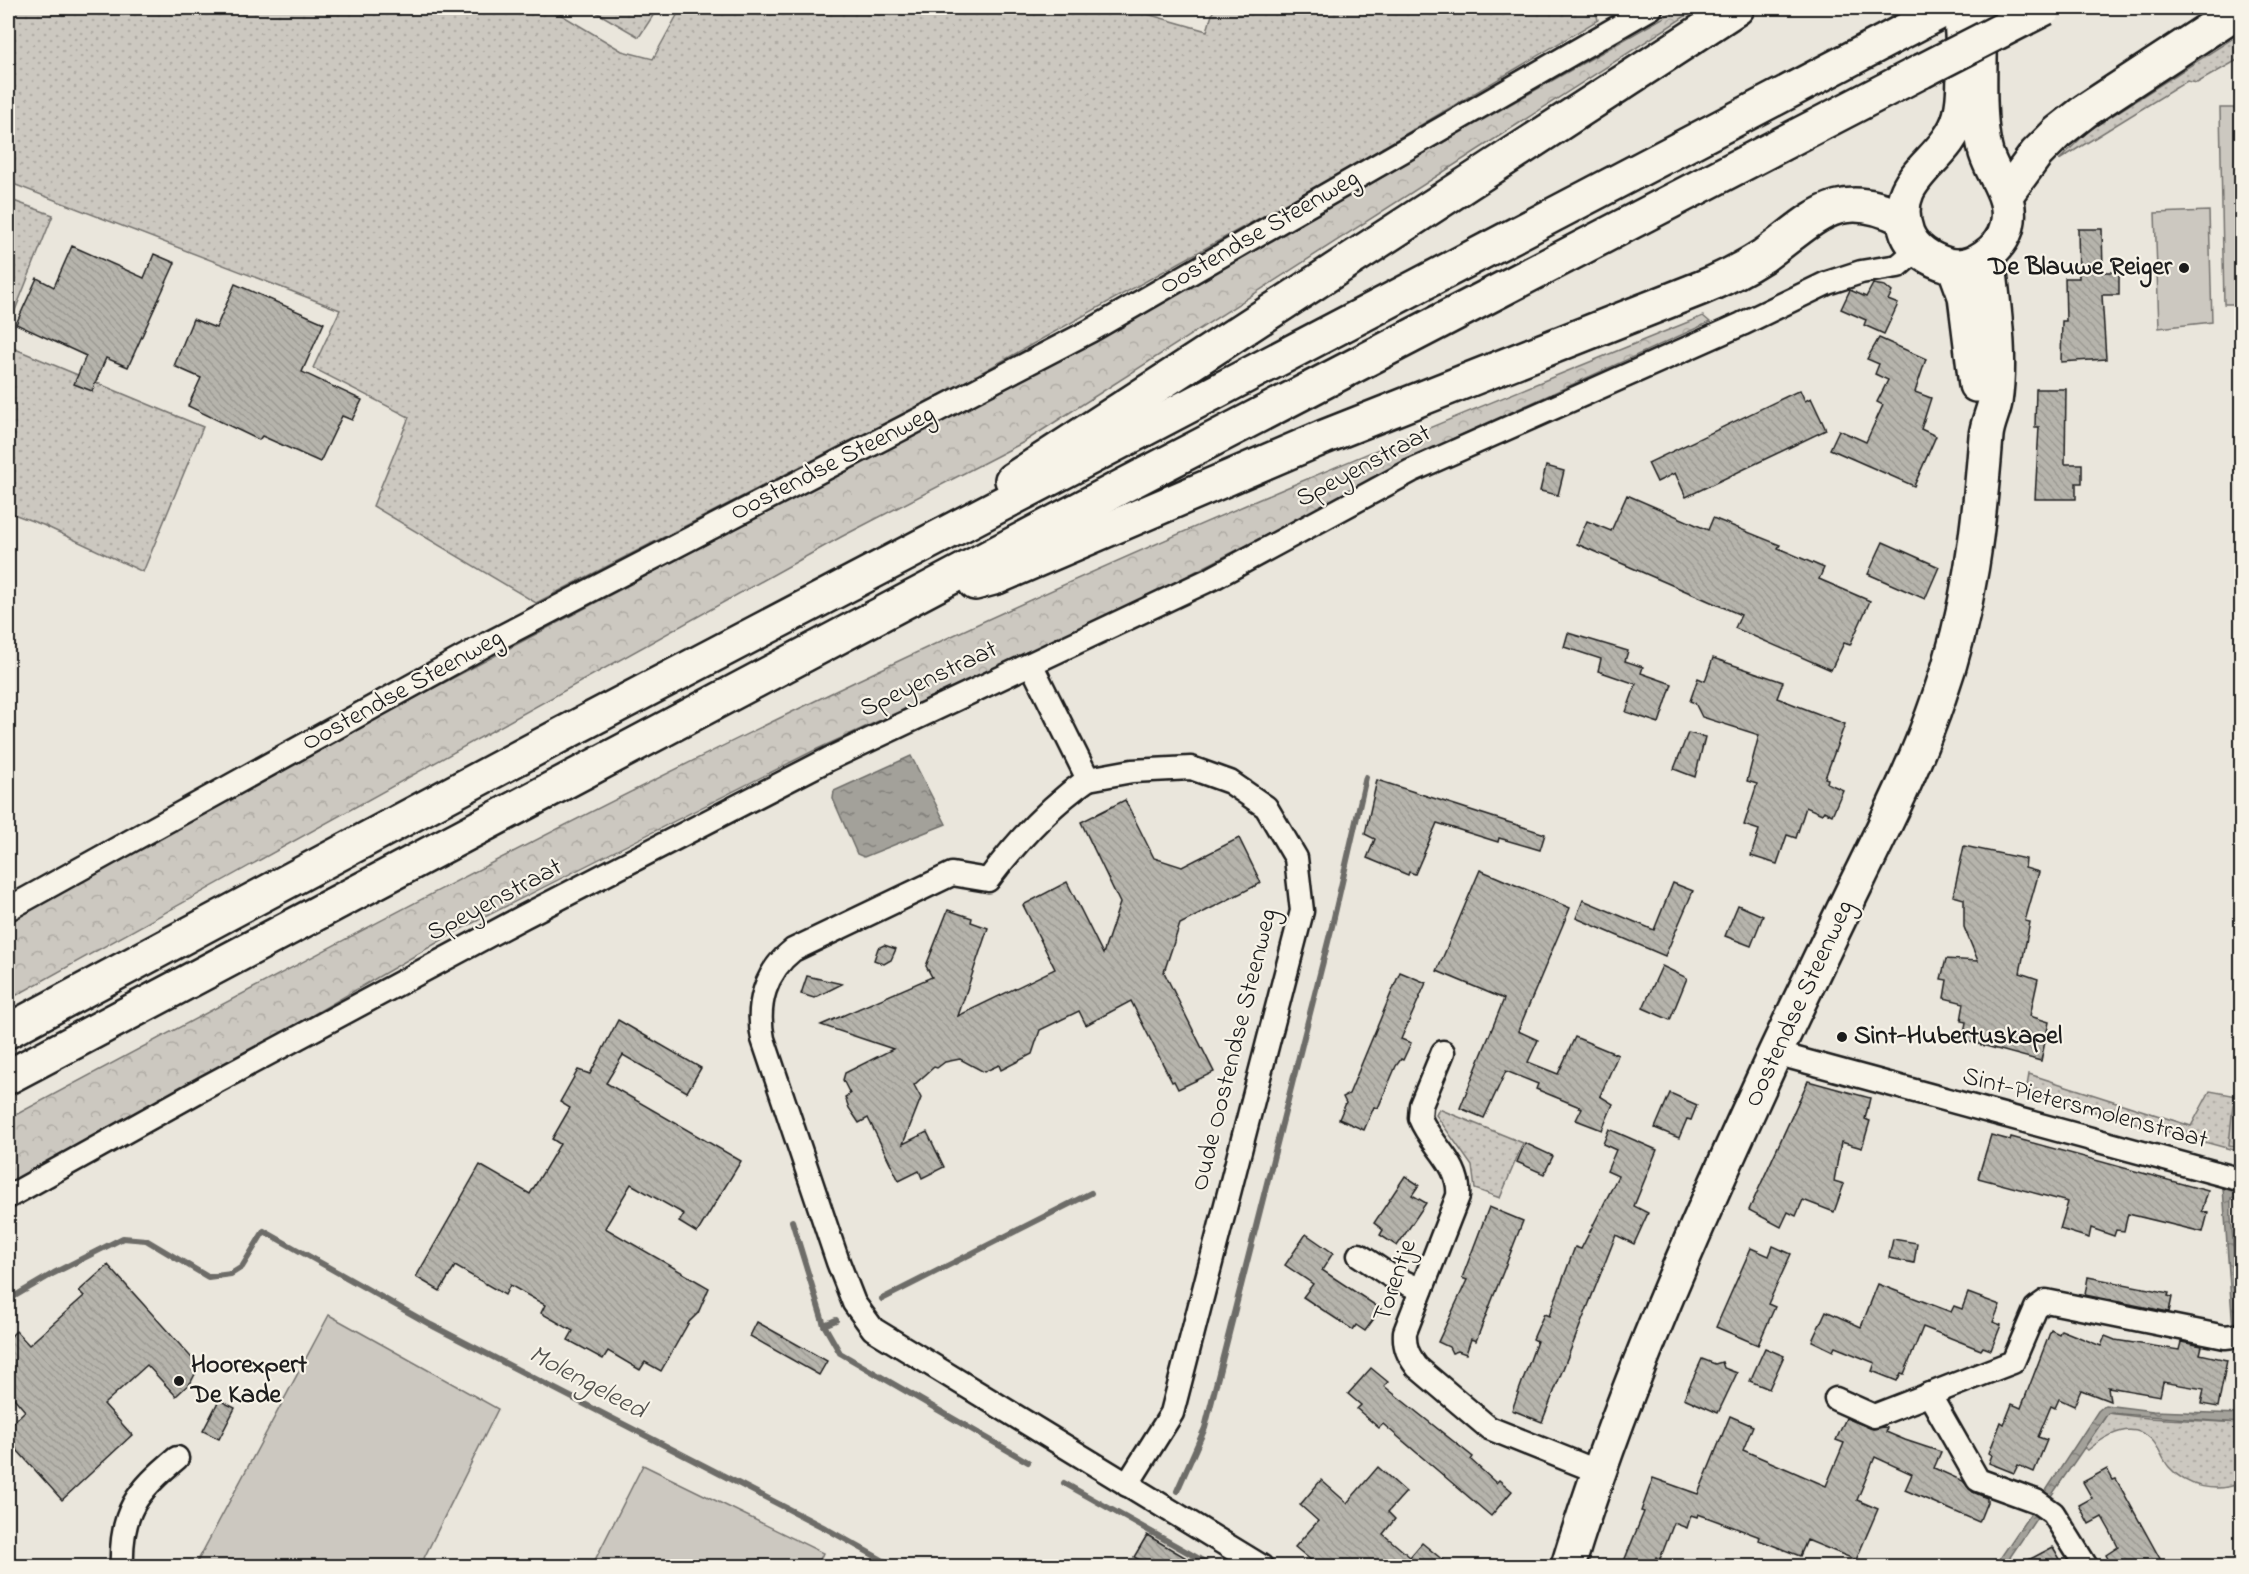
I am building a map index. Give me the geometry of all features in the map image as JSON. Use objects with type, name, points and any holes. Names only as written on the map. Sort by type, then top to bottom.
[{"type":"main road","points":[[982,515],[1015,477],[1195,363],[1737,8]]},
{"type":"main road","points":[[8,1031],[982,515],[1948,8]]},
{"type":"main road","points":[[1961,8],[1963,100],[1954,133],[1943,150],[1910,183],[1904,200],[1902,218],[1908,236],[1908,257],[1954,266],[1988,255],[2000,242],[2007,227],[2009,211],[2006,195],[1986,152],[1982,110],[1981,8]]},
{"type":"main road","points":[[8,1077],[909,599],[2045,8]]},
{"type":"main road","points":[[2006,195],[2036,154],[2075,118],[2241,8]]},
{"type":"main road","points":[[909,599],[997,577],[1324,436],[1701,288],[1734,274],[1816,216],[1836,207],[1857,204],[1877,206],[1902,218]]},
{"type":"main road","name":"Oostendse Steenweg","points":[[1568,1566],[1599,1472],[1656,1317],[1775,1053],[1894,809],[1939,698],[1956,646],[1969,593],[1979,527],[1986,431],[1995,402],[1995,333],[1988,255]]},
{"type":"main road","name":"Oostendse Steenweg","points":[[1954,266],[1965,296],[1978,403],[1986,431]]},
{"type":"street","name":"Oostendse Steenweg","points":[[8,909],[487,644],[1090,331],[1643,13]]},
{"type":"street","name":"Speyenstraat","points":[[8,1197],[523,917],[829,759],[1213,578],[1411,471],[1742,324],[1827,283],[1908,257]]},
{"type":"street","points":[[1031,664],[1088,779]]},
{"type":"street","name":"Oude Oostendse Steenweg","points":[[1127,1485],[1172,1413],[1302,911],[1296,858],[1266,807],[1230,782],[1191,768],[1131,771],[1088,779],[1066,794],[1019,839],[988,880],[952,874],[793,950],[774,968],[767,982],[760,1023],[838,1262],[854,1303],[873,1329],[1127,1485],[1261,1566]]},
{"type":"street","name":"Torentje","points":[[1443,1052],[1421,1105],[1420,1118],[1454,1170],[1459,1183],[1458,1196],[1405,1332],[1404,1344],[1408,1355],[1417,1367],[1489,1428],[1599,1472]]},
{"type":"street","name":"Sint-Pietersmolenstraat","points":[[1775,1053],[2241,1180]]},
{"type":"street","points":[[1359,1255],[1389,1275],[1420,1290]]},
{"type":"street","points":[[1836,1399],[1874,1416],[2013,1362],[2036,1308],[2046,1301],[2225,1337],[2241,1335]]},
{"type":"street","points":[[1929,1394],[1978,1480],[2036,1501],[2053,1513],[2086,1566]]},
{"type":"street","points":[[122,1566],[121,1554],[130,1507],[148,1483],[177,1458]]},
{"type":"green space","points":[[8,8],[550,8],[622,51],[653,59],[681,8],[1126,8],[1207,31],[1214,8],[1595,8],[1598,20],[1328,180],[968,380],[536,603],[373,506],[409,417],[313,368],[340,310],[8,182]]},
{"type":"green space","points":[[589,8],[658,8],[639,37]]},
{"type":"green space","points":[[1680,8],[1698,8],[1024,442],[841,537],[8,1000],[8,923],[196,814],[941,420],[1305,221]]},
{"type":"green space","points":[[2241,33],[2241,58],[2197,83],[2187,81],[2059,160],[2088,131]]},
{"type":"green space","name":"De Blauwe Reiger","points":[[2220,108],[2241,108],[2241,304],[2224,304]]},
{"type":"green space","points":[[8,199],[53,215],[8,328]]},
{"type":"green space","name":"De Blauwe Reiger","points":[[2209,211],[2212,322],[2159,328],[2155,213]]},
{"type":"green space","points":[[1703,316],[1710,322],[1452,439],[1123,609],[813,751],[459,930],[187,1088],[8,1186],[8,1119],[555,830],[888,666],[1089,573],[1395,442]]},
{"type":"green space","points":[[8,346],[203,427],[143,572],[43,525],[8,512]]},
{"type":"green space","points":[[2029,1074],[2191,1126],[2210,1091],[2237,1096],[2241,1088],[2241,1152],[2026,1093]]},
{"type":"green space","points":[[2237,1100],[2241,1101],[2241,1147],[2229,1145],[2233,1105]]},
{"type":"green space","points":[[1439,1109],[1523,1143],[1500,1198],[1475,1189],[1472,1166],[1436,1115]]},
{"type":"green space","points":[[329,1315],[498,1409],[420,1566],[195,1566]]},
{"type":"green space","points":[[2108,1413],[2148,1418],[2241,1423],[2241,1483],[2212,1488],[2184,1480],[2169,1467],[2151,1439],[2135,1431],[2118,1432],[2088,1450],[2084,1448]]},
{"type":"green space","points":[[643,1465],[823,1553],[817,1566],[592,1566]]},
{"type":"water","points":[[911,756],[946,824],[864,857],[857,854],[833,799],[834,791]]},
{"type":"water","points":[[2223,1188],[2236,1192],[2235,1199],[2231,1198],[2231,1216],[2240,1327],[2233,1329]]},
{"type":"water","points":[[2105,1405],[2153,1411],[2241,1414],[2241,1423],[2108,1413],[2049,1499],[2043,1495],[2098,1411]]},
{"type":"water","points":[[2032,1511],[2038,1516],[2004,1566],[1995,1566]]},
{"type":"building","points":[[2078,229],[2102,229],[2103,272],[2119,272],[2119,295],[2102,295],[2106,359],[2061,362],[2062,321],[2066,321],[2065,278],[2079,278]]},
{"type":"building","points":[[72,246],[144,278],[154,254],[175,263],[128,367],[106,358],[92,391],[74,384],[86,356],[16,324],[37,278],[54,287]]},
{"type":"building","points":[[235,284],[324,323],[302,372],[362,400],[352,420],[342,416],[320,462],[262,436],[259,440],[188,406],[201,378],[174,366],[193,319],[216,328]]},
{"type":"building","points":[[1873,284],[1885,286],[1892,292],[1888,300],[1898,304],[1884,334],[1864,325],[1866,320],[1841,309],[1850,290],[1866,297]]},
{"type":"building","points":[[1879,338],[1926,359],[1915,392],[1931,398],[1921,429],[1936,436],[1914,486],[1830,449],[1839,430],[1866,442],[1883,405],[1877,402],[1888,380],[1875,374],[1879,364],[1867,359]]},
{"type":"building","points":[[2036,389],[2066,389],[2065,464],[2082,464],[2082,483],[2076,483],[2076,499],[2035,499],[2039,427],[2035,427]]},
{"type":"building","points":[[1800,390],[1805,401],[1811,398],[1826,430],[1686,497],[1675,473],[1657,482],[1648,463]]},
{"type":"building","points":[[1546,466],[1564,471],[1558,495],[1540,491]]},
{"type":"building","points":[[1627,495],[1708,530],[1713,518],[1780,545],[1778,548],[1824,568],[1819,579],[1870,601],[1850,645],[1844,643],[1831,670],[1735,628],[1741,615],[1577,544],[1587,521],[1611,531]]},
{"type":"building","points":[[1883,542],[1939,567],[1925,599],[1868,574]]},
{"type":"building","points":[[1568,633],[1628,651],[1625,661],[1643,667],[1641,673],[1672,684],[1659,723],[1626,712],[1636,684],[1598,671],[1601,659],[1564,647]]},
{"type":"building","points":[[1713,658],[1783,682],[1777,698],[1845,724],[1825,778],[1828,779],[1827,783],[1843,790],[1832,815],[1824,811],[1822,814],[1806,807],[1796,838],[1787,835],[1777,864],[1751,856],[1759,830],[1744,825],[1757,784],[1747,781],[1759,735],[1702,717],[1695,703],[1690,701],[1698,678],[1705,681]]},
{"type":"building","points":[[1688,733],[1705,737],[1695,777],[1674,769]]},
{"type":"building","points":[[1377,780],[1545,834],[1540,850],[1499,838],[1498,842],[1437,823],[1415,874],[1409,872],[1408,875],[1367,858],[1375,839],[1365,834]]},
{"type":"building","points":[[1125,800],[1154,858],[1182,867],[1239,838],[1261,883],[1180,924],[1164,972],[1214,1072],[1178,1089],[1174,1081],[1172,1082],[1131,1001],[1086,1025],[1079,1011],[1040,1030],[1032,1054],[1001,1070],[999,1065],[984,1072],[960,1059],[945,1062],[937,1068],[934,1067],[914,1085],[921,1098],[903,1144],[927,1132],[944,1167],[922,1178],[919,1171],[899,1181],[868,1118],[859,1123],[849,1108],[845,1097],[850,1094],[843,1080],[845,1073],[893,1049],[821,1025],[932,977],[926,966],[948,910],[972,918],[971,922],[988,928],[958,1016],[1055,969],[1023,905],[1067,882],[1103,954],[1120,903],[1081,822]]},
{"type":"building","points":[[1964,846],[2026,859],[2025,868],[2039,872],[2025,921],[2030,922],[2020,973],[2038,979],[2030,1016],[2049,1022],[2041,1061],[1963,1040],[1966,1022],[1961,1021],[1964,1003],[1944,998],[1947,980],[1941,979],[1946,959],[1978,961],[1964,927],[1964,899],[1953,896]]},
{"type":"building","points":[[1480,870],[1570,908],[1518,1031],[1538,1040],[1528,1062],[1558,1074],[1575,1037],[1618,1055],[1600,1096],[1613,1104],[1602,1130],[1576,1120],[1582,1108],[1536,1089],[1538,1084],[1506,1071],[1484,1118],[1460,1108],[1504,999],[1437,971]]},
{"type":"building","points":[[1673,883],[1693,891],[1665,956],[1576,918],[1583,900],[1654,930]]},
{"type":"building","points":[[1738,905],[1763,916],[1751,946],[1725,936]]},
{"type":"building","points":[[884,945],[896,949],[891,960],[884,964],[874,960],[878,948]]},
{"type":"building","points":[[1662,966],[1687,978],[1670,1020],[1643,1008]]},
{"type":"building","points":[[1400,972],[1426,983],[1401,1039],[1411,1043],[1403,1060],[1401,1059],[1396,1066],[1378,1108],[1374,1107],[1364,1130],[1339,1119],[1346,1103],[1343,1097],[1349,1094]]},
{"type":"building","points":[[807,976],[842,984],[814,998],[801,994]]},
{"type":"building","points":[[618,1020],[701,1068],[687,1092],[623,1055],[606,1083],[741,1161],[697,1233],[679,1222],[684,1214],[631,1184],[605,1228],[709,1288],[698,1313],[689,1322],[661,1371],[645,1362],[640,1370],[608,1351],[603,1359],[568,1340],[573,1331],[541,1313],[545,1305],[510,1285],[505,1295],[455,1266],[440,1291],[416,1277],[480,1165],[530,1194],[560,1144],[552,1139],[570,1108],[560,1102],[578,1070],[590,1074]]},
{"type":"building","points":[[1808,1081],[1870,1098],[1865,1119],[1870,1121],[1862,1148],[1841,1142],[1834,1181],[1844,1184],[1834,1212],[1803,1200],[1796,1216],[1788,1212],[1781,1227],[1749,1210]]},
{"type":"building","points":[[1670,1093],[1697,1105],[1691,1120],[1687,1119],[1679,1138],[1655,1128]]},
{"type":"building","points":[[1609,1129],[1657,1150],[1634,1206],[1648,1213],[1634,1244],[1616,1235],[1542,1422],[1512,1410],[1537,1341],[1533,1339],[1544,1314],[1549,1316],[1575,1247],[1581,1249],[1618,1176],[1607,1171],[1616,1150],[1603,1144]]},
{"type":"building","points":[[1991,1135],[2010,1140],[2011,1137],[2208,1191],[2202,1211],[2208,1213],[2203,1232],[2128,1214],[2124,1231],[2116,1230],[2114,1236],[2091,1228],[2089,1238],[2060,1229],[2068,1202],[1978,1178]]},
{"type":"building","points":[[1525,1143],[1553,1156],[1544,1174],[1517,1162]]},
{"type":"building","points":[[1405,1176],[1419,1185],[1412,1195],[1426,1203],[1397,1246],[1380,1235],[1383,1230],[1374,1223]]},
{"type":"building","points":[[1489,1207],[1523,1221],[1476,1341],[1471,1339],[1466,1354],[1458,1351],[1452,1353],[1449,1347],[1438,1342],[1467,1280],[1462,1278]]},
{"type":"building","points":[[1306,1234],[1333,1253],[1322,1270],[1381,1309],[1365,1331],[1356,1325],[1353,1330],[1303,1297],[1313,1284],[1285,1265]]},
{"type":"building","points":[[1893,1239],[1917,1243],[1914,1263],[1889,1258]]},
{"type":"building","points":[[1773,1246],[1791,1254],[1768,1304],[1775,1307],[1758,1345],[1716,1327],[1751,1248],[1769,1256]]},
{"type":"building","points":[[108,1265],[199,1366],[191,1382],[176,1396],[147,1365],[104,1404],[132,1435],[62,1500],[8,1440],[8,1427],[25,1411],[8,1391],[8,1339],[16,1331],[29,1345],[84,1296],[79,1291]]},
{"type":"building","points":[[2088,1277],[2169,1293],[2168,1296],[2172,1297],[2169,1312],[2085,1295]]},
{"type":"building","points":[[1878,1284],[1951,1312],[1954,1306],[1962,1309],[1968,1293],[2000,1305],[1993,1322],[2001,1325],[1991,1350],[1983,1347],[1981,1350],[1923,1327],[1904,1374],[1901,1373],[1897,1381],[1872,1371],[1875,1363],[1835,1347],[1833,1351],[1812,1341],[1826,1311],[1861,1327]]},
{"type":"building","points":[[757,1322],[827,1361],[819,1375],[750,1336]]},
{"type":"building","points":[[2051,1330],[2059,1334],[2061,1330],[2101,1346],[2105,1336],[2115,1340],[2179,1350],[2181,1342],[2202,1346],[2200,1354],[2227,1360],[2218,1407],[2201,1404],[2204,1389],[2163,1382],[2160,1396],[2108,1387],[2110,1401],[2081,1390],[2074,1406],[2059,1399],[2055,1408],[2051,1406],[2038,1437],[2047,1440],[2034,1472],[2018,1465],[2014,1473],[1989,1463],[1992,1455],[1989,1453],[2001,1422],[2004,1424],[2012,1404],[2021,1408]]},
{"type":"building","points":[[1765,1348],[1784,1356],[1769,1389],[1750,1381]]},
{"type":"building","points":[[1702,1359],[1715,1364],[1722,1362],[1724,1368],[1737,1373],[1718,1413],[1684,1398]]},
{"type":"building","points":[[1371,1368],[1388,1382],[1384,1386],[1473,1457],[1471,1460],[1496,1483],[1499,1480],[1512,1491],[1491,1516],[1383,1424],[1379,1428],[1357,1409],[1361,1405],[1348,1394]]},
{"type":"building","points":[[219,1400],[235,1408],[219,1439],[203,1431]]},
{"type":"building","points":[[1730,1416],[1753,1426],[1743,1450],[1826,1486],[1844,1443],[1836,1440],[1846,1418],[1873,1429],[1887,1428],[1886,1432],[1941,1452],[1934,1468],[1963,1481],[1973,1492],[1987,1498],[1987,1502],[1979,1522],[1905,1490],[1912,1474],[1875,1457],[1857,1500],[1878,1509],[1856,1560],[1807,1540],[1800,1556],[1759,1540],[1760,1537],[1698,1514],[1697,1517],[1691,1515],[1687,1528],[1674,1523],[1660,1559],[1656,1557],[1652,1566],[1622,1566],[1644,1512],[1641,1511],[1653,1478],[1698,1494]]},
{"type":"building","points":[[1378,1467],[1406,1492],[1388,1512],[1395,1519],[1383,1534],[1410,1557],[1422,1543],[1450,1566],[1318,1566],[1295,1547],[1318,1521],[1300,1505],[1321,1480],[1347,1503]]},
{"type":"building","points":[[2107,1469],[2113,1480],[2116,1479],[2164,1566],[2112,1566],[2106,1555],[2118,1547],[2110,1531],[2102,1517],[2089,1524],[2079,1505],[2092,1498],[2083,1482]]},
{"type":"building","points":[[1147,1535],[1200,1566],[1151,1566],[1134,1557]]},
{"type":"building","points":[[2053,1547],[2064,1566],[2017,1566]]},
{"type":"waterway","points":[[1177,1491],[1205,1428],[1332,926],[1366,777]]},
{"type":"waterway","points":[[882,1299],[1091,1193]]},
{"type":"waterway","points":[[792,1221],[824,1325],[836,1320]]},
{"type":"waterway","name":"Molengeleed","points":[[8,1300],[54,1273],[123,1238],[146,1240],[208,1277],[231,1274],[242,1267],[264,1231],[431,1325],[825,1528],[893,1566]]},
{"type":"waterway","points":[[824,1325],[840,1353],[1028,1462]]},
{"type":"waterway","points":[[1064,1483],[1212,1566]]},
{"type":"place","name":"De Blauwe Reiger","points":[[2184,268]]},
{"type":"place","name":"Sint-Hubertuskapel","points":[[1842,1037]]},
{"type":"place","name":"Hoorexpert De Kade","points":[[179,1381]]}]
